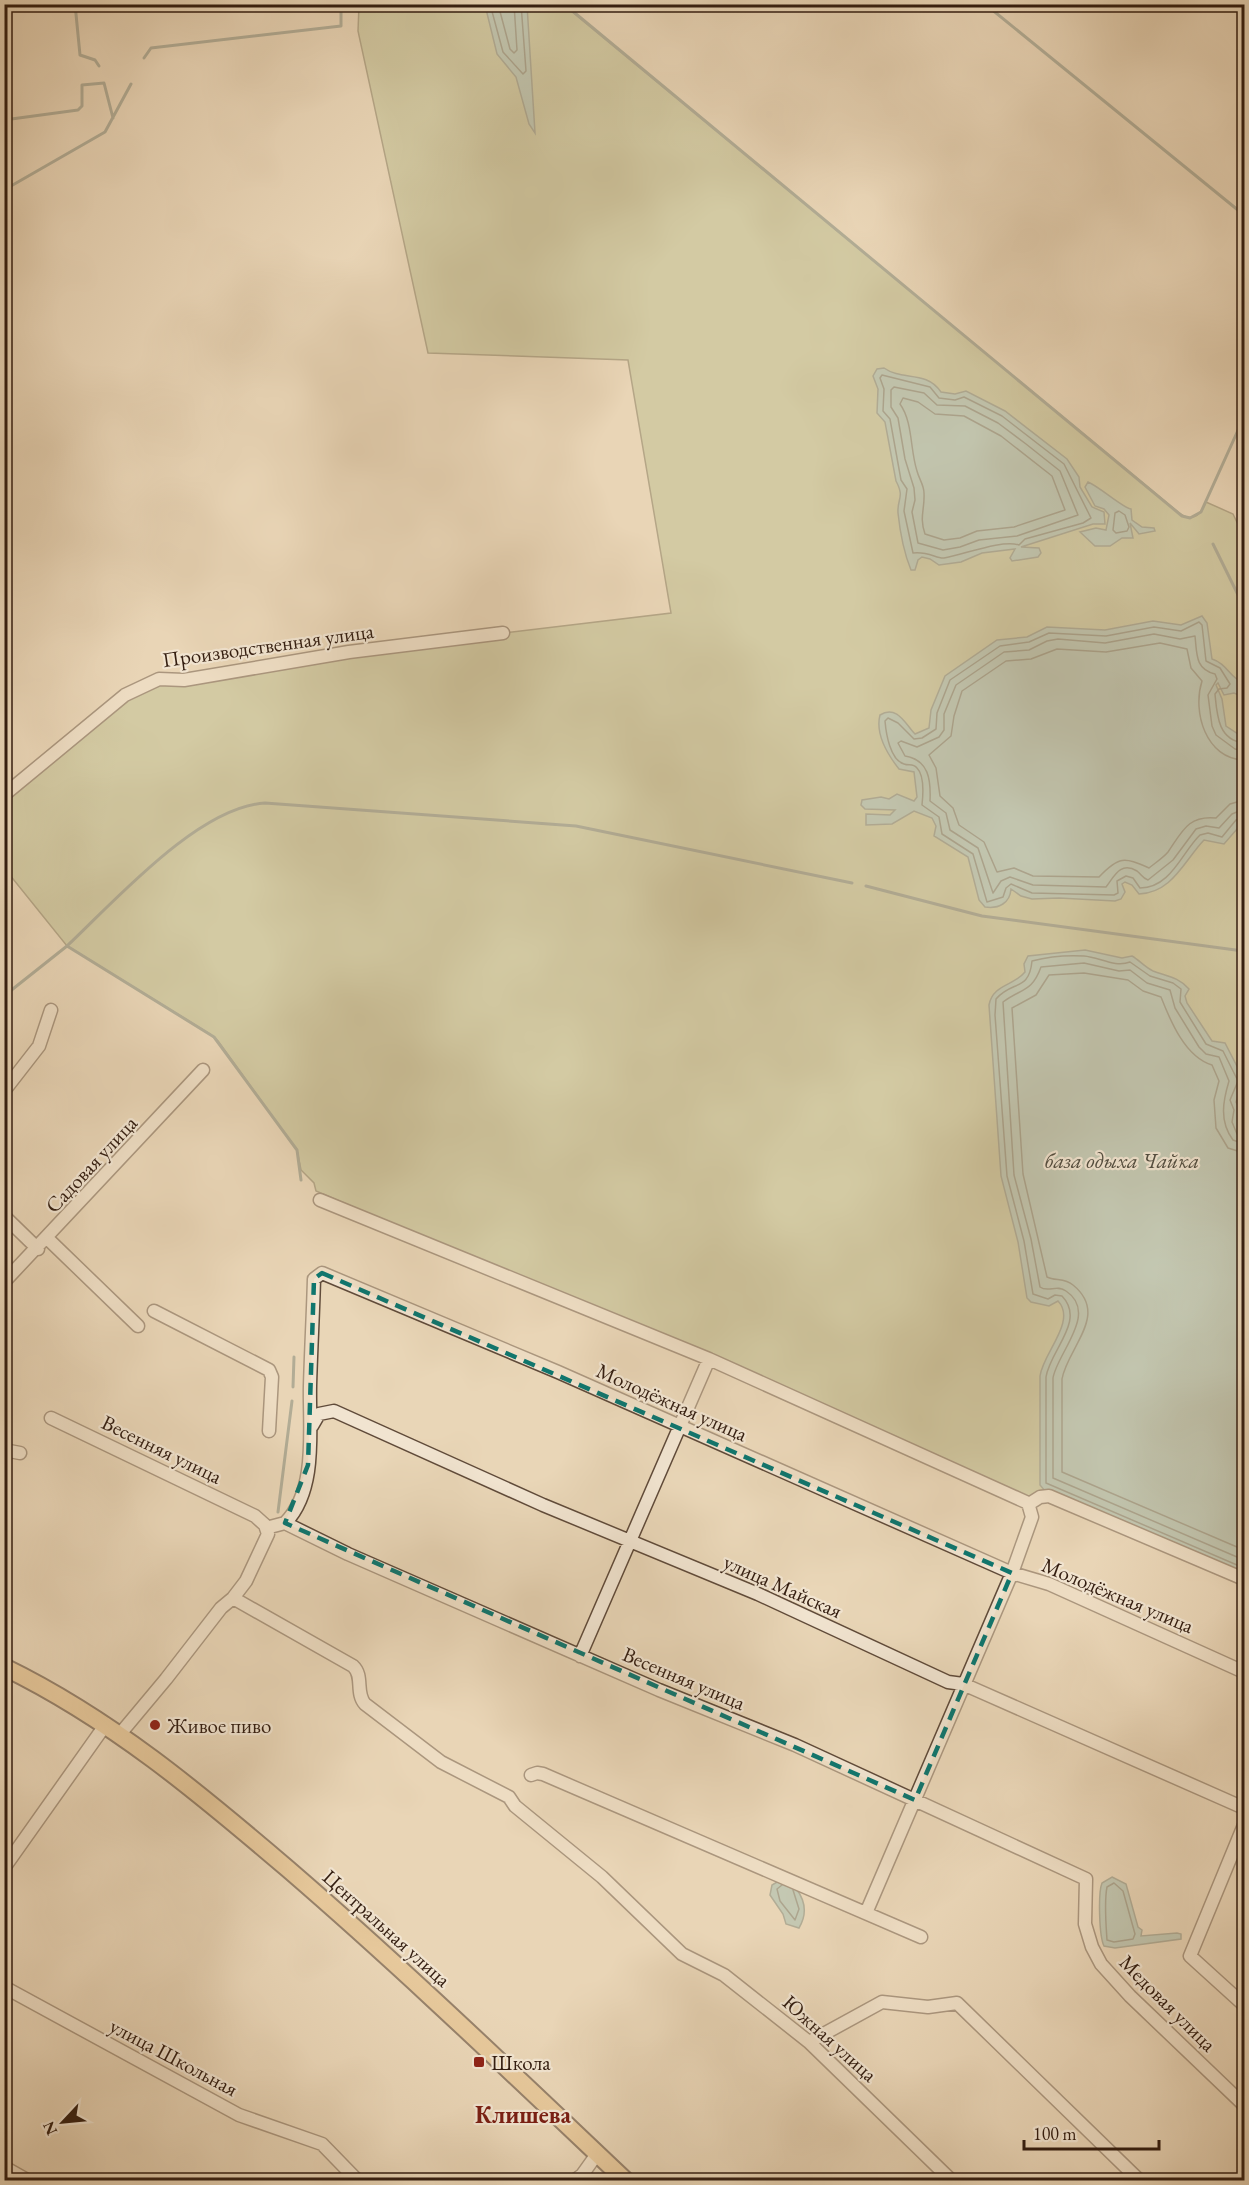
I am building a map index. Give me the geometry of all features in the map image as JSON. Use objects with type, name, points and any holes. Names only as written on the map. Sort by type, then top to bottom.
[{"type":"main road","name":"Центральная улица","points":[[4,1667],[113,1729],[203,1798],[346,1919],[625,2181]]},
{"type":"street","name":"Производственная улица","points":[[4,795],[118,699],[159,679],[184,680],[350,652],[503,633]]},
{"type":"street","points":[[4,1091],[39,1046],[51,1010]]},
{"type":"street","name":"Садовая улица","points":[[4,1282],[48,1239],[204,1070]]},
{"type":"street","points":[[320,1200],[709,1359],[1024,1499],[1029,1504],[1032,1517],[1012,1573],[866,1913]]},
{"type":"street","points":[[4,1216],[38,1249]]},
{"type":"street","points":[[48,1239],[138,1326]]},
{"type":"street","name":"Молодёжная улица","points":[[285,1523],[291,1516],[305,1481],[312,1427],[310,1387],[314,1279],[322,1273],[558,1372],[1012,1573],[1049,1584],[1245,1672]]},
{"type":"street","points":[[154,1311],[269,1370],[272,1377],[269,1431]]},
{"type":"street","points":[[580,1656],[681,1428],[709,1359]]},
{"type":"street","name":"улица Майская","points":[[312,1427],[314,1419],[319,1414],[334,1411],[630,1541],[758,1594],[948,1682],[963,1684],[1245,1808]]},
{"type":"street","name":"Весенняя улица","points":[[51,1418],[255,1516],[266,1528]]},
{"type":"street","points":[[4,1450],[20,1453]]},
{"type":"street","points":[[1029,1504],[1040,1497],[1049,1496],[1245,1579]]},
{"type":"street","points":[[4,1868],[113,1729],[221,1608],[233,1598],[246,1581],[267,1537],[266,1528],[285,1523]]},
{"type":"street","name":"Весенняя улица","points":[[285,1523],[294,1530],[580,1656],[795,1745],[1086,1879]]},
{"type":"street","name":"Южная улица","points":[[233,1598],[353,1666],[358,1672],[363,1702],[441,1762],[509,1797],[515,1806],[602,1877],[682,1954],[724,1975],[809,2042],[951,2181]]},
{"type":"street","points":[[531,1775],[543,1774],[921,1937]]},
{"type":"street","points":[[1245,1825],[1190,1956],[1245,2006]]},
{"type":"street","name":"Медовая улица","points":[[1086,1879],[1085,1924],[1092,1947],[1101,1964],[1130,1996],[1245,2105]]},
{"type":"street","name":"улица Школьная","points":[[4,1987],[239,2115],[317,2142],[329,2151],[357,2181]]},
{"type":"street","points":[[809,2042],[882,2002],[928,2007],[957,2003],[1139,2181]]},
{"type":"street","points":[[575,2181],[597,2154]]},
{"type":"street","points":[[4,2168],[27,2181]]},
{"type":"highlighted area","points":[[322,1273],[367,1291],[1012,1573],[915,1800],[285,1523],[308,1465],[314,1279]]},
{"type":"green space","points":[[359,5],[564,5],[1178,512],[1187,517],[1195,516],[1206,502],[1233,514],[1244,537],[1244,1579],[1049,1496],[1029,1504],[709,1359],[316,1191],[314,1183],[301,1170],[297,1150],[218,1041],[67,946],[5,869],[4,795],[141,686],[503,633],[671,613],[628,360],[428,353],[358,31]]},
{"type":"water","points":[[485,5],[527,5],[535,133],[529,124],[516,77],[497,54]]},
{"type":"water","points":[[884,368],[898,374],[921,378],[935,385],[941,392],[955,394],[966,391],[1005,411],[1067,459],[1079,477],[1080,487],[1092,507],[1104,512],[1105,524],[1093,524],[1021,547],[1039,548],[1041,553],[1038,557],[1012,561],[1010,558],[1015,549],[982,553],[961,562],[939,565],[922,557],[918,560],[915,570],[911,570],[904,550],[899,520],[900,491],[885,422],[877,413],[878,389],[873,376],[877,369]]},
{"type":"water","points":[[1088,482],[1131,509],[1132,520],[1142,527],[1154,528],[1155,531],[1139,534],[1130,523],[1133,538],[1122,538],[1110,546],[1095,546],[1080,532],[1096,528],[1106,530],[1109,515],[1104,509],[1095,506],[1085,487]]},
{"type":"water","points":[[1202,616],[1207,623],[1212,659],[1222,664],[1235,678],[1244,683],[1244,706],[1239,695],[1234,693],[1224,695],[1218,683],[1216,685],[1222,699],[1226,726],[1244,738],[1244,821],[1224,844],[1204,840],[1169,882],[1160,888],[1139,894],[1132,885],[1125,882],[1122,884],[1125,892],[1121,899],[1115,901],[1032,899],[1021,896],[1011,889],[1003,904],[985,907],[979,900],[968,857],[934,836],[936,826],[932,818],[914,811],[892,824],[866,825],[866,814],[890,815],[895,810],[865,809],[861,805],[862,800],[881,797],[889,799],[897,794],[914,801],[917,797],[914,772],[899,769],[884,744],[879,729],[880,715],[886,712],[896,714],[915,734],[929,728],[931,710],[945,676],[997,640],[1027,637],[1047,627],[1105,630],[1153,621],[1181,625]]},
{"type":"water","name":"база одыха Чайка","points":[[1085,950],[1122,958],[1132,956],[1150,970],[1177,979],[1185,985],[1189,989],[1185,996],[1187,1003],[1212,1041],[1225,1043],[1243,1078],[1236,1102],[1240,1108],[1238,1121],[1244,1135],[1244,1575],[1045,1491],[1040,1485],[1040,1376],[1064,1318],[1063,1309],[1058,1301],[1049,1306],[1031,1302],[1027,1298],[1018,1242],[1001,1176],[989,1005],[991,998],[999,989],[1025,972],[1024,964],[1028,956]]},
{"type":"water","points":[[1112,1877],[1126,1884],[1138,1927],[1142,1930],[1141,1936],[1177,1933],[1181,1934],[1181,1939],[1115,1948],[1104,1946],[1100,1924],[1101,1888],[1102,1883]]},
{"type":"water","points":[[784,1878],[799,1893],[804,1906],[799,1928],[786,1924],[783,1914],[770,1895],[772,1885]]},
{"type":"waterway","points":[[75,4],[80,55],[95,60],[99,66]]},
{"type":"waterway","points":[[144,58],[151,48],[341,26],[341,4]]},
{"type":"waterway","points":[[564,4],[1182,516],[1190,518],[1201,512],[1244,417]]},
{"type":"waterway","points":[[985,4],[1244,215]]},
{"type":"waterway","points":[[1233,4],[1244,14]]},
{"type":"waterway","points":[[4,120],[78,110],[82,106],[82,85],[104,83],[113,118]]},
{"type":"waterway","points":[[4,190],[105,132],[131,84]]},
{"type":"waterway","points":[[1213,544],[1244,607]]},
{"type":"waterway","points":[[301,1180],[297,1150],[214,1037],[67,946],[159,859],[213,821],[239,808],[265,803],[576,826],[852,883]]},
{"type":"waterway","points":[[866,886],[982,916],[1243,951]]},
{"type":"waterway","points":[[4,996],[67,946]]},
{"type":"waterway","points":[[1244,947],[1244,953]]},
{"type":"waterway","points":[[293,1387],[294,1357]]},
{"type":"waterway","points":[[278,1512],[292,1401]]},
{"type":"place","name":"Живое пиво","points":[[155,1725]]},
{"type":"place","name":"Школа","points":[[479,2062]]},
{"type":"district","name":"Клишева","points":[[523,2114]]}]
